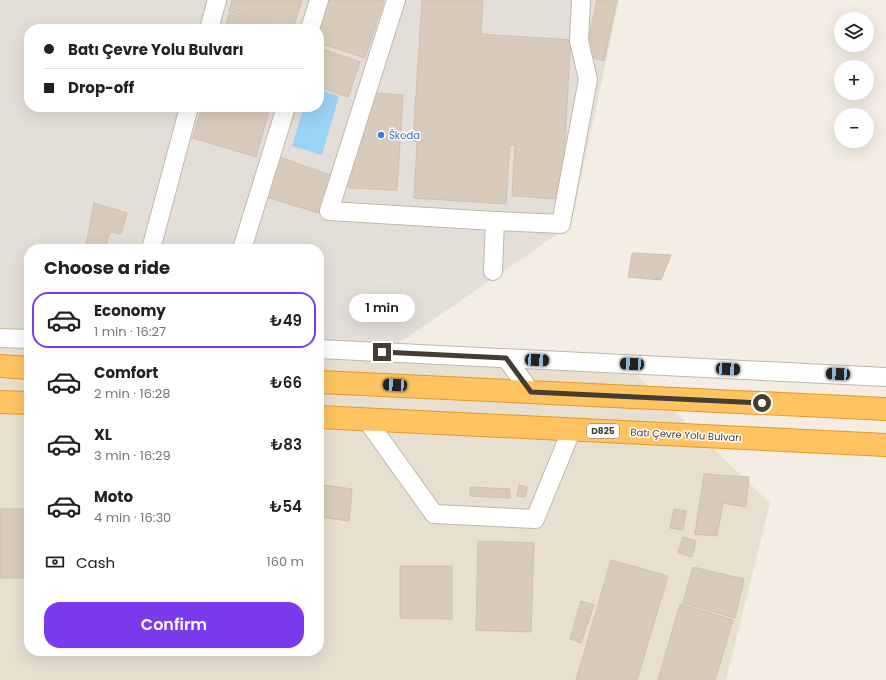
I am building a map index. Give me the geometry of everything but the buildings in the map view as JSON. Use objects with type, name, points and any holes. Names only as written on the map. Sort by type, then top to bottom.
[{"type":"highway","points":[[0,366],[24,368]]},
{"type":"highway","points":[[324,382],[886,409]]},
{"type":"highway","points":[[0,402],[24,403]]},
{"type":"highway","name":"Batı Çevre Yolu Bulvarı","points":[[324,417],[886,445]]},
{"type":"street","points":[[210,24],[217,0]]},
{"type":"street","points":[[312,24],[319,0]]},
{"type":"street","points":[[396,0],[330,211],[561,224],[588,79],[579,41],[581,0]]},
{"type":"street","points":[[152,244],[188,112]]},
{"type":"street","points":[[244,244],[284,112]]},
{"type":"street","points":[[493,271],[495,221]]},
{"type":"street","points":[[0,338],[24,339]]},
{"type":"street","points":[[324,349],[886,377]]},
{"type":"street","points":[[506,358],[531,392]]},
{"type":"street","points":[[366,419],[434,514],[535,519],[572,429]]},
{"type":"shaded area","points":[[0,0],[619,0],[571,225],[399,343],[324,340],[324,244],[24,244],[24,328],[0,326]]},
{"type":"shaded area","points":[[0,326],[24,328],[24,656],[324,656],[324,340],[399,343],[619,358],[770,503],[726,680],[0,680]]},
{"type":"water","points":[[324,92],[339,96],[322,155],[292,146],[302,112],[324,112]]},
{"type":"place","name":"Škoda","points":[[381,135]]},
{"type":"route","points":[[382,352],[506,358],[531,392],[762,403]]}]
